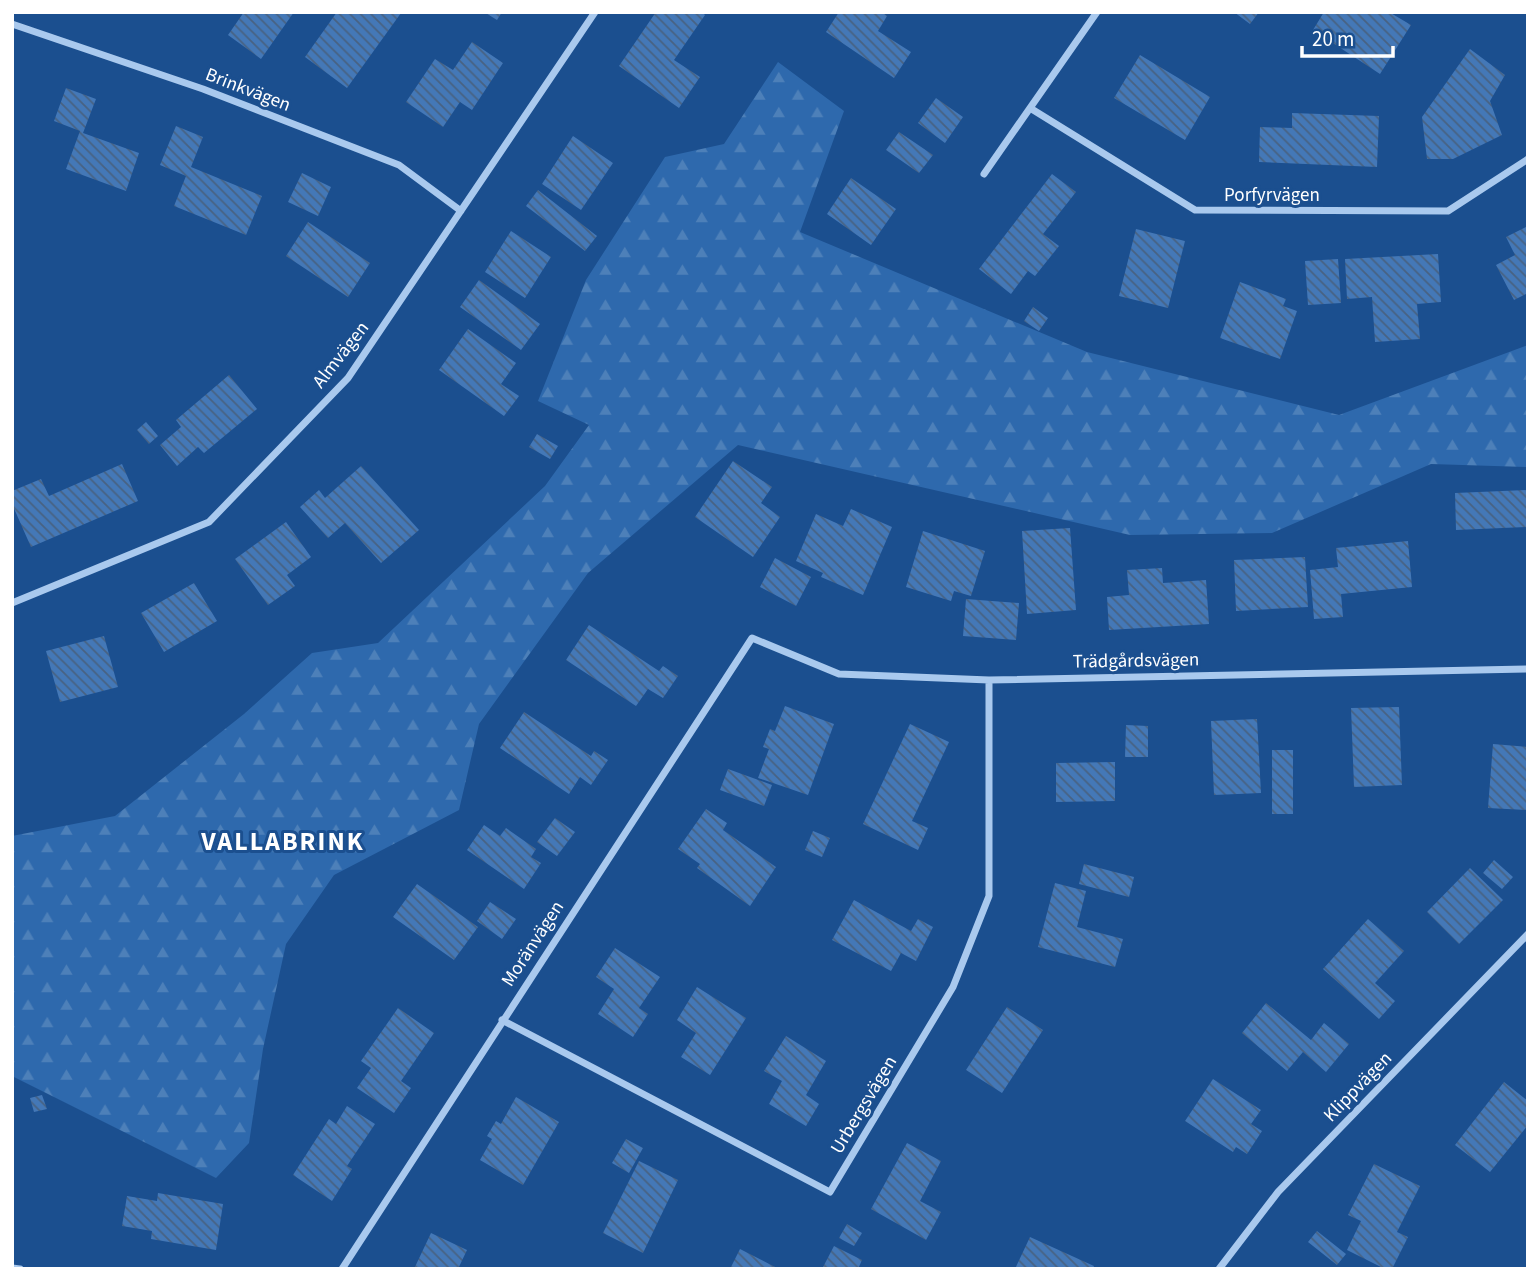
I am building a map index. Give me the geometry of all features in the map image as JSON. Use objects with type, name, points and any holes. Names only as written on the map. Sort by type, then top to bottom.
[{"type":"street","name":"Almvägen","points":[[12,603],[209,523],[348,378],[595,12]]},
{"type":"street","points":[[984,174],[1097,12]]},
{"type":"street","name":"Brinkvägen","points":[[12,24],[203,89],[399,166],[461,211]]},
{"type":"street","name":"Porfyrvägen","points":[[1030,108],[1195,210],[1448,211],[1528,159]]},
{"type":"street","name":"Trädgårdsvägen","points":[[752,638],[839,674],[989,680],[1528,668]]},
{"type":"street","name":"Moränvägen","points":[[342,1269],[752,638]]},
{"type":"street","name":"Urbergsvägen","points":[[502,1020],[830,1192],[953,987],[989,897],[989,680]]},
{"type":"street","name":"Klippvägen","points":[[1219,1269],[1278,1192],[1528,934]]},
{"type":"street","points":[[12,1268],[20,1269]]},
{"type":"green space","points":[[778,62],[844,111],[800,232],[1087,352],[1339,415],[1528,345],[1528,467],[1431,464],[1272,533],[1130,535],[738,445],[588,573],[479,724],[459,810],[334,875],[286,944],[263,1049],[249,1143],[216,1178],[12,1076],[12,836],[115,816],[244,714],[312,653],[378,643],[545,486],[589,425],[538,401],[586,280],[665,157],[724,144]]},
{"type":"building","points":[[244,12],[294,12],[261,59],[228,35]]},
{"type":"building","points":[[337,12],[401,13],[347,88],[305,57]]},
{"type":"building","points":[[484,12],[502,12],[497,20]]},
{"type":"building","points":[[656,12],[702,12],[705,15],[674,60],[700,77],[679,108],[619,66]]},
{"type":"building","points":[[839,12],[882,12],[887,16],[878,31],[911,52],[894,78],[826,32]]},
{"type":"building","points":[[1234,12],[1259,12],[1250,24]]},
{"type":"building","points":[[1324,12],[1389,12],[1411,25],[1380,74],[1313,30]]},
{"type":"building","points":[[472,42],[503,63],[472,110],[460,102],[443,127],[406,102],[435,59],[453,70]]},
{"type":"building","points":[[1470,49],[1505,75],[1490,101],[1502,135],[1453,159],[1427,159],[1422,117]]},
{"type":"building","points":[[1140,55],[1210,97],[1185,140],[1114,98]]},
{"type":"building","points":[[66,88],[96,99],[83,133],[139,153],[126,191],[66,169],[80,131],[54,121]]},
{"type":"building","points":[[936,98],[963,117],[945,143],[918,123]]},
{"type":"building","points":[[1292,113],[1379,116],[1377,167],[1259,162],[1260,127],[1292,128]]},
{"type":"building","points":[[176,126],[203,137],[191,167],[262,196],[246,235],[174,206],[186,176],[160,165]]},
{"type":"building","points":[[899,132],[933,155],[919,173],[886,150]]},
{"type":"building","points":[[573,136],[613,163],[581,210],[542,184]]},
{"type":"building","points":[[302,173],[331,187],[318,216],[288,202]]},
{"type":"building","points":[[1052,174],[1076,192],[1043,234],[1059,246],[1035,276],[1028,271],[1011,294],[979,269]]},
{"type":"building","points":[[851,178],[896,209],[871,245],[827,214]]},
{"type":"building","points":[[538,190],[597,236],[585,251],[526,206]]},
{"type":"building","points":[[308,222],[370,263],[348,297],[286,256]]},
{"type":"building","points":[[1528,226],[1528,293],[1514,300],[1496,265],[1515,255],[1506,237]]},
{"type":"building","points":[[1136,229],[1185,241],[1168,308],[1119,296]]},
{"type":"building","points":[[511,231],[551,257],[525,298],[485,272]]},
{"type":"building","points":[[1438,254],[1441,302],[1417,304],[1420,339],[1375,342],[1372,297],[1347,299],[1345,259]]},
{"type":"building","points":[[1338,259],[1341,303],[1308,305],[1305,261]]},
{"type":"building","points":[[479,280],[540,324],[521,350],[460,307]]},
{"type":"building","points":[[1240,282],[1286,299],[1283,306],[1297,311],[1280,359],[1220,338]]},
{"type":"building","points":[[1033,307],[1048,318],[1039,331],[1024,321]]},
{"type":"building","points":[[468,329],[516,363],[501,384],[519,396],[504,416],[439,370]]},
{"type":"building","points":[[229,375],[257,409],[204,453],[198,447],[177,466],[160,445],[181,427],[176,420]]},
{"type":"building","points":[[146,422],[158,436],[149,444],[137,430]]},
{"type":"building","points":[[537,434],[558,446],[550,459],[529,447]]},
{"type":"building","points":[[733,461],[772,487],[761,503],[780,517],[753,557],[695,517]]},
{"type":"building","points":[[122,464],[138,501],[31,547],[12,504],[12,491],[41,479],[49,496]]},
{"type":"building","points":[[361,466],[419,530],[381,563],[345,523],[328,538],[300,507],[319,490],[325,498]]},
{"type":"building","points":[[1528,490],[1528,527],[1456,530],[1455,493]]},
{"type":"building","points":[[851,509],[892,527],[863,595],[821,577],[823,573],[796,561],[816,514],[843,526]]},
{"type":"building","points":[[286,522],[311,557],[287,575],[295,586],[268,605],[235,559]]},
{"type":"building","points":[[1070,528],[1076,610],[1027,614],[1022,531]]},
{"type":"building","points":[[923,531],[985,551],[971,596],[954,591],[951,601],[906,587]]},
{"type":"building","points":[[1408,541],[1412,587],[1341,594],[1343,617],[1314,619],[1310,570],[1338,567],[1336,548]]},
{"type":"building","points":[[1305,557],[1308,607],[1236,611],[1234,560]]},
{"type":"building","points":[[775,558],[811,577],[796,606],[760,587]]},
{"type":"building","points":[[1162,568],[1163,583],[1206,580],[1209,624],[1109,630],[1107,597],[1129,595],[1127,570]]},
{"type":"building","points":[[194,583],[217,621],[164,652],[141,613]]},
{"type":"building","points":[[966,599],[1019,603],[1016,640],[963,636]]},
{"type":"building","points":[[589,625],[659,671],[663,666],[678,676],[663,698],[648,689],[636,706],[566,660]]},
{"type":"building","points":[[104,636],[118,687],[60,702],[46,651]]},
{"type":"building","points":[[785,706],[834,724],[808,795],[758,778],[769,749],[763,747],[770,729],[775,731]]},
{"type":"building","points":[[1399,707],[1402,785],[1354,787],[1351,708]]},
{"type":"building","points":[[524,712],[591,756],[594,751],[608,760],[591,785],[580,777],[569,794],[500,748]]},
{"type":"building","points":[[1257,719],[1261,793],[1214,795],[1211,721]]},
{"type":"building","points":[[910,724],[949,742],[912,821],[928,828],[918,850],[863,824]]},
{"type":"building","points":[[1126,725],[1148,726],[1148,757],[1125,757]]},
{"type":"building","points":[[1493,744],[1528,747],[1528,810],[1488,808]]},
{"type":"building","points":[[1272,750],[1293,750],[1293,814],[1272,814]]},
{"type":"building","points":[[1115,762],[1115,801],[1056,802],[1056,763]]},
{"type":"building","points":[[728,769],[772,785],[764,806],[720,790]]},
{"type":"building","points":[[706,809],[727,823],[723,830],[776,867],[750,906],[697,868],[700,864],[678,849]]},
{"type":"building","points":[[555,818],[575,832],[557,856],[537,842]]},
{"type":"building","points":[[484,825],[500,836],[506,828],[536,849],[531,857],[541,863],[524,889],[467,850]]},
{"type":"building","points":[[813,831],[830,838],[822,857],[805,850]]},
{"type":"building","points":[[1494,860],[1513,877],[1502,889],[1483,873]]},
{"type":"building","points":[[1084,864],[1134,877],[1129,897],[1079,884]]},
{"type":"building","points":[[1470,868],[1503,900],[1459,944],[1427,912]]},
{"type":"building","points":[[1055,883],[1086,891],[1077,927],[1123,939],[1115,967],[1038,947]]},
{"type":"building","points":[[417,884],[478,927],[454,960],[393,917]]},
{"type":"building","points":[[854,900],[911,931],[918,919],[933,927],[916,961],[901,953],[891,971],[832,940]]},
{"type":"building","points":[[490,902],[516,919],[502,939],[477,921]]},
{"type":"building","points":[[1368,919],[1404,951],[1375,983],[1395,1001],[1379,1019],[1323,969]]},
{"type":"building","points":[[615,948],[660,977],[639,1008],[648,1014],[633,1037],[598,1014],[614,989],[596,977]]},
{"type":"building","points":[[697,987],[746,1018],[710,1075],[681,1057],[696,1033],[677,1020]]},
{"type":"building","points":[[1266,1003],[1311,1040],[1324,1023],[1349,1044],[1326,1072],[1303,1052],[1287,1071],[1242,1033]]},
{"type":"building","points":[[1007,1007],[1043,1030],[1002,1093],[966,1070]]},
{"type":"building","points":[[398,1008],[434,1033],[401,1081],[411,1088],[394,1113],[357,1088],[371,1068],[361,1061]]},
{"type":"building","points":[[786,1036],[826,1061],[806,1095],[819,1104],[806,1126],[769,1104],[782,1081],[764,1071]]},
{"type":"building","points":[[1213,1079],[1261,1110],[1251,1124],[1262,1131],[1247,1154],[1236,1147],[1233,1152],[1185,1121]]},
{"type":"building","points":[[1504,1082],[1528,1101],[1528,1125],[1490,1172],[1455,1145]]},
{"type":"building","points":[[42,1095],[47,1109],[34,1112],[30,1098]]},
{"type":"building","points":[[516,1097],[559,1122],[523,1185],[480,1160],[492,1139],[487,1136],[496,1121],[501,1124]]},
{"type":"building","points":[[347,1106],[375,1124],[347,1166],[352,1169],[332,1201],[293,1175],[329,1119],[336,1124]]},
{"type":"building","points":[[626,1139],[643,1148],[629,1173],[612,1163]]},
{"type":"building","points":[[907,1143],[941,1161],[920,1201],[941,1212],[926,1240],[871,1209]]},
{"type":"building","points":[[639,1161],[678,1180],[643,1253],[603,1233]]},
{"type":"building","points":[[1374,1164],[1420,1186],[1397,1232],[1408,1237],[1392,1269],[1385,1269],[1347,1250],[1361,1221],[1348,1215]]},
{"type":"building","points":[[158,1193],[223,1204],[216,1250],[151,1239],[152,1231],[122,1226],[127,1196],[157,1201]]},
{"type":"building","points":[[847,1224],[862,1233],[854,1246],[839,1238]]},
{"type":"building","points":[[1317,1231],[1346,1254],[1337,1265],[1308,1242]]},
{"type":"building","points":[[431,1233],[467,1250],[458,1269],[414,1269]]},
{"type":"building","points":[[1030,1237],[1094,1266],[1093,1269],[1015,1269]]},
{"type":"building","points":[[834,1246],[862,1260],[858,1269],[822,1269]]},
{"type":"building","points":[[740,1249],[779,1269],[730,1269]]},
{"type":"district","name":"VALLABRINK","points":[[283,841]]}]
